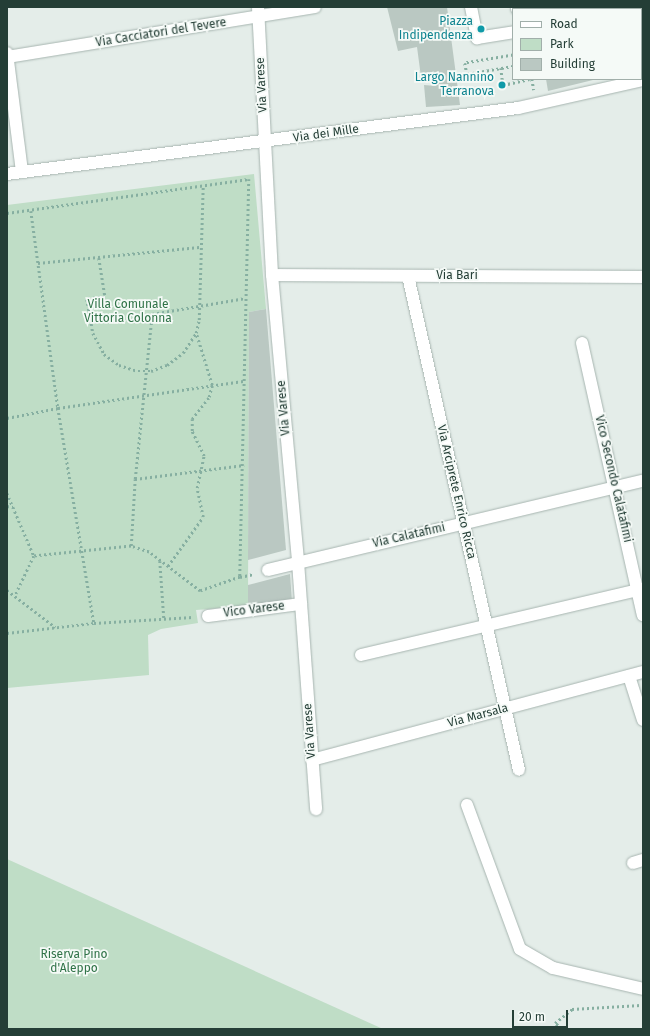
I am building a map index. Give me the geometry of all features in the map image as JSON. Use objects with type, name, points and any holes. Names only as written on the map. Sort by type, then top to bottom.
[{"type":"street","name":"Via Cacciatori del Tevere","points":[[7,56],[258,12],[315,7]]},
{"type":"street","points":[[471,7],[476,38],[512,32]]},
{"type":"street","name":"Via Varese","points":[[258,12],[272,275],[298,562],[316,809]]},
{"type":"street","points":[[7,56],[22,172]]},
{"type":"street","name":"Via dei Mille","points":[[7,174],[265,142],[537,105],[643,80]]},
{"type":"street","name":"Via Bari","points":[[272,275],[643,277]]},
{"type":"street","name":"Via Arciprete Enrico Ricca","points":[[408,276],[504,709],[519,770]]},
{"type":"street","name":"Vico Secondo Calatafimi","points":[[582,343],[614,488],[640,589],[643,615]]},
{"type":"street","name":"Via Calatafimi","points":[[268,570],[643,481]]},
{"type":"street","points":[[361,655],[640,589]]},
{"type":"street","name":"Vico Varese","points":[[208,616],[301,604]]},
{"type":"street","name":"Via Marsala","points":[[312,760],[643,672]]},
{"type":"street","points":[[629,676],[643,720]]},
{"type":"street","points":[[467,805],[520,949],[553,968],[643,989]]},
{"type":"path","points":[[512,55],[465,63],[467,74],[512,66]]},
{"type":"path","points":[[501,68],[503,85],[525,80]]},
{"type":"path","points":[[7,213],[31,211],[249,179],[243,380],[244,465],[240,578],[200,591],[149,552],[131,546],[34,556]]},
{"type":"path","points":[[168,566],[203,517],[197,498],[199,471],[204,456],[192,431],[192,419],[210,397],[212,385],[196,333],[199,306],[199,246],[203,186]]},
{"type":"path","points":[[31,211],[58,408],[94,623]]},
{"type":"path","points":[[38,263],[99,258],[199,246]]},
{"type":"path","points":[[99,258],[105,296],[87,299],[93,333],[104,354],[114,362],[126,367],[146,371],[167,365],[183,353],[196,333]]},
{"type":"path","points":[[131,546],[135,479],[152,314],[246,298]]},
{"type":"path","points":[[7,418],[58,408],[243,380]]},
{"type":"path","points":[[135,479],[244,465]]},
{"type":"path","points":[[7,493],[34,556],[15,596]]},
{"type":"path","points":[[7,506],[13,508]]},
{"type":"path","points":[[160,560],[164,618]]},
{"type":"path","points":[[7,590],[55,627]]},
{"type":"path","points":[[7,633],[94,623],[208,616]]},
{"type":"path","points":[[562,1029],[555,1023],[572,1009],[643,1004]]},
{"type":"green space","name":"Villa Comunale Vittoria Colonna","points":[[254,174],[266,309],[249,312],[248,606],[196,610],[198,623],[161,629],[148,635],[149,675],[7,688],[7,205]]},
{"type":"green space","name":"Riserva Pino d'Aleppo","points":[[7,859],[383,1029],[7,1029]]},
{"type":"building","points":[[387,7],[447,7],[460,105],[426,107],[424,85],[436,86],[435,77],[421,77],[417,47],[398,51]]},
{"type":"building","points":[[546,80],[593,80],[548,91]]},
{"type":"building","points":[[266,309],[286,550],[248,560],[249,312]]},
{"type":"building","points":[[290,574],[292,602],[248,606],[248,585]]},
{"type":"place","name":"Piazza Indipendenza","points":[[481,29]]},
{"type":"place","name":"Largo Nannino Terranova","points":[[502,85]]}]
